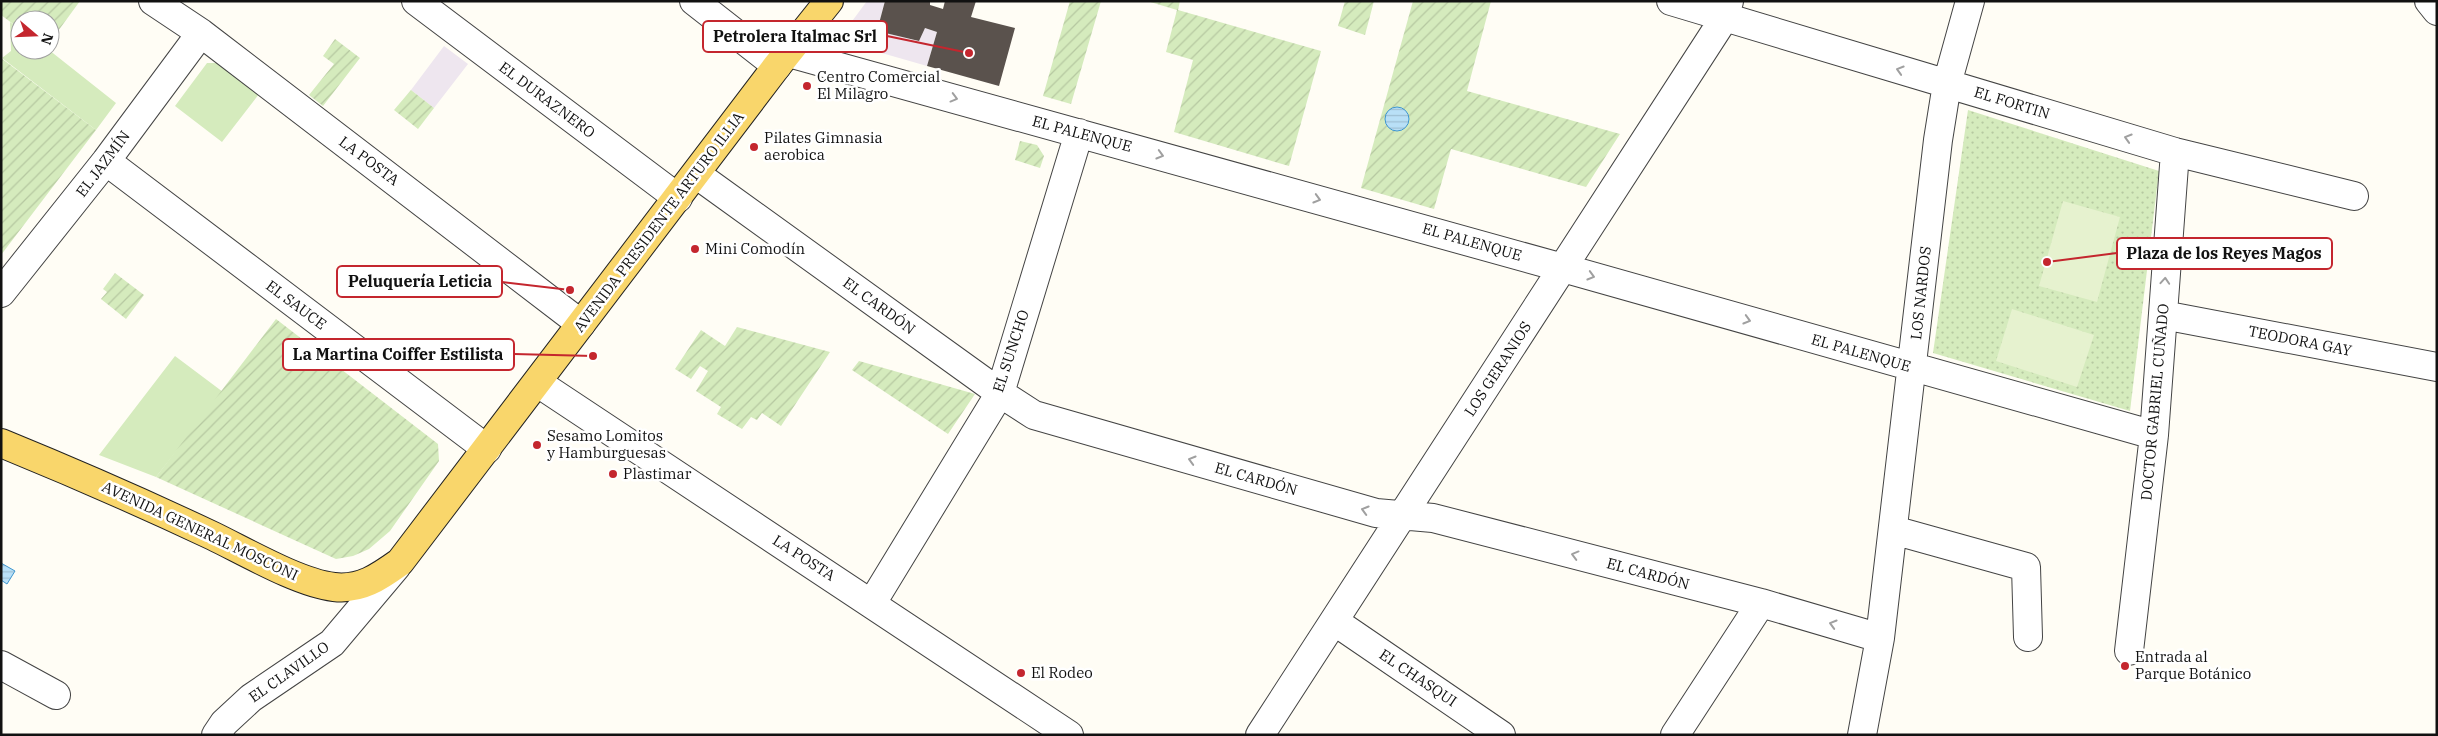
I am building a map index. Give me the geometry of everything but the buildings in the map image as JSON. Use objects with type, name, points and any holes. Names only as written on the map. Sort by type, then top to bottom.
[{"type":"main road","name":"AVENIDA PRESIDENTE ARTURO ILLIA","points":[[400,562],[783,59],[830,1]]},
{"type":"main road","name":"AVENIDA GENERAL MOSCONI","points":[[1,443],[140,502],[296,575],[323,585],[348,588],[365,584],[400,562]]},
{"type":"street","name":"LA POSTA","points":[[153,1],[201,33],[582,324]]},
{"type":"street","name":"EL DURAZNERO","points":[[416,1],[678,198]]},
{"type":"street","points":[[694,1],[783,59]]},
{"type":"street","name":"EL FORTIN","points":[[1671,1],[1727,9],[1947,84],[2175,152],[2354,196]]},
{"type":"street","name":"LOS NARDOS","points":[[1862,735],[1880,638],[1938,140],[1947,84],[1970,1]]},
{"type":"street","points":[[2429,1],[2437,11]]},
{"type":"street","name":"LOS GERANIOS","points":[[1260,735],[1563,268],[1727,9]]},
{"type":"street","name":"EL JAZMÍN","points":[[1,294],[106,162],[201,33]]},
{"type":"street","name":"EL PALENQUE","points":[[783,59],[1080,133],[2154,435]]},
{"type":"street","name":"EL SUNCHO","points":[[872,603],[1000,393],[1080,133]]},
{"type":"street","name":"DOCTOR GABRIEL CUÑADO","points":[[2128,652],[2154,435],[2175,152]]},
{"type":"street","name":"EL SAUCE","points":[[106,162],[487,449]]},
{"type":"street","name":"EL CARDÓN","points":[[696,174],[1000,393],[1034,414],[1376,513],[1433,518],[1761,603],[1880,638]]},
{"type":"street","name":"TEODORA GAY","points":[[2163,316],[2437,367]]},
{"type":"street","name":"LA POSTA","points":[[538,383],[1069,735]]},
{"type":"street","points":[[1893,530],[2026,567],[2028,637]]},
{"type":"street","name":"EL CLAVILLO","points":[[216,735],[224,723],[251,698],[332,643],[400,562]]},
{"type":"street","points":[[1675,735],[1761,603]]},
{"type":"street","name":"EL CHASQUI","points":[[1334,621],[1502,735]]},
{"type":"street","points":[[1,665],[56,695]]},
{"type":"shaded area","points":[[867,1],[885,1],[877,31],[918,41],[925,28],[937,32],[927,66],[847,43],[844,32]]},
{"type":"shaded area","points":[[444,46],[468,64],[434,108],[411,90]]},
{"type":"green space","points":[[1,1],[80,1],[60,28],[60,10],[10,10],[10,22],[1,15]]},
{"type":"green space","points":[[1070,1],[1101,1],[1071,104],[1043,96]]},
{"type":"green space","points":[[1147,1],[1180,1],[1178,10],[1321,51],[1289,166],[1174,132],[1193,60],[1166,52],[1177,10]]},
{"type":"green space","points":[[1345,1],[1374,1],[1365,35],[1338,26]]},
{"type":"green space","points":[[1413,1],[1491,1],[1467,91],[1620,134],[1586,187],[1451,149],[1434,209],[1361,188]]},
{"type":"green space","points":[[335,39],[360,58],[323,106],[309,95],[334,64],[323,56]]},
{"type":"green space","points":[[10,52],[10,60],[60,59],[116,103],[96,130],[2,58]]},
{"type":"green space","points":[[1,58],[96,130],[1,255]]},
{"type":"green space","points":[[207,63],[217,63],[259,94],[222,142],[175,106]]},
{"type":"green space","points":[[411,90],[434,108],[418,129],[394,110]]},
{"type":"green space","points":[[1968,110],[2159,171],[2130,411],[1933,353]]},
{"type":"green space","points":[[1020,141],[1037,145],[1044,156],[1040,168],[1015,160]]},
{"type":"green space","points":[[2063,201],[2120,217],[2097,302],[2039,286]]},
{"type":"green space","points":[[115,273],[144,295],[126,319],[101,299],[107,292],[103,289]]},
{"type":"green space","points":[[2012,309],[2094,335],[2077,387],[1996,361]]},
{"type":"green space","points":[[276,319],[438,444],[439,461],[390,531],[369,549],[353,556],[336,559],[156,477]]},
{"type":"green space","points":[[737,327],[830,352],[781,426],[762,413],[757,420],[751,417],[742,429],[717,414],[721,407],[696,391],[708,371],[700,366],[691,379],[675,369],[701,330],[725,346]]},
{"type":"green space","points":[[175,356],[223,392],[156,477],[99,455]]},
{"type":"green space","points":[[859,361],[975,394],[948,434],[852,370]]},
{"type":"water","points":[[1397,107],[1406,110],[1409,119],[1406,128],[1397,131],[1388,128],[1385,119],[1388,110]]},
{"type":"water","points":[[1,563],[15,571],[7,584],[1,580]]},
{"type":"place","name":"Petrolera Italmac Srl","points":[[969,53]]},
{"type":"place","name":"Centro Comercial El Milagro","points":[[807,86]]},
{"type":"place","name":"Pilates Gimnasia aerobica","points":[[754,147]]},
{"type":"place","name":"Mini Comodín","points":[[695,249]]},
{"type":"place","name":"Plaza de los Reyes Magos","points":[[2047,262]]},
{"type":"place","name":"Peluquería Leticia","points":[[570,290]]},
{"type":"place","name":"La Martina Coiffer Estilista","points":[[593,356]]},
{"type":"place","name":"Sesamo Lomitos y Hamburguesas","points":[[537,445]]},
{"type":"place","name":"Plastimar","points":[[613,474]]},
{"type":"place","name":"Entrada al Parque Botánico","points":[[2125,666]]},
{"type":"place","name":"El Rodeo","points":[[1021,673]]}]
